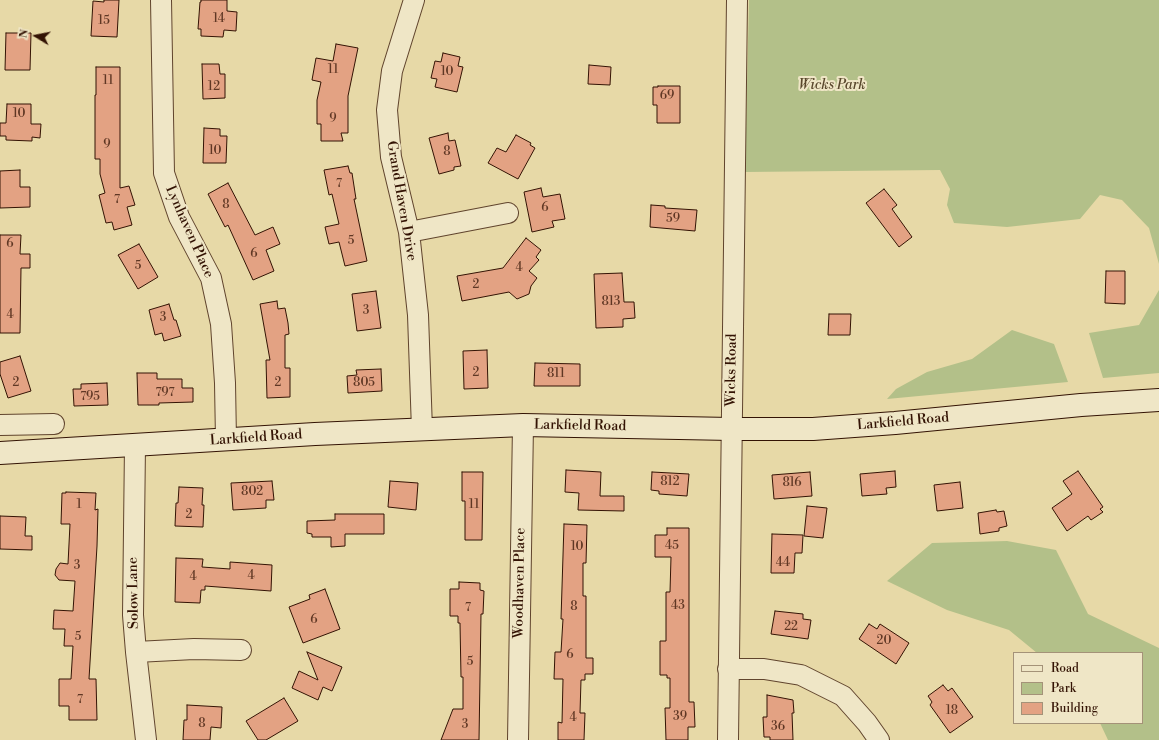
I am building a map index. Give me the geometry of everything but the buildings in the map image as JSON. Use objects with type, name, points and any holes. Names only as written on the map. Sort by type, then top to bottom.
[{"type":"main road","name":"Larkfield Road","points":[[0,453],[314,434],[523,425],[813,429],[895,423],[1081,405],[1159,400]]},
{"type":"street","name":"Lynhaven Place","points":[[161,0],[164,173],[179,216],[211,278],[221,324],[225,383],[226,440]]},
{"type":"street","name":"Grand Haven Drive","points":[[414,0],[392,71],[387,110],[391,157],[409,232],[418,315],[422,430]]},
{"type":"street","name":"Wicks Road","points":[[728,740],[737,0]]},
{"type":"street","points":[[409,232],[508,212]]},
{"type":"street","points":[[0,424],[54,424]]},
{"type":"street","name":"Woodhaven Place","points":[[518,740],[523,425]]},
{"type":"street","name":"Solow Lane","points":[[135,445],[133,615],[146,740]]},
{"type":"street","points":[[136,652],[194,649],[241,650]]},
{"type":"street","points":[[728,669],[764,669],[801,675],[843,696],[868,724],[879,740]]},
{"type":"green space","name":"Wicks Park","points":[[749,0],[1159,0],[1159,264],[1149,228],[1122,200],[1100,195],[1080,219],[1007,227],[954,223],[947,205],[950,189],[940,170],[745,172]]},
{"type":"green space","points":[[1159,290],[1159,373],[1103,378],[1089,333],[1139,325]]},
{"type":"green space","points":[[1012,330],[1054,344],[1068,382],[887,399],[896,389],[927,372],[972,359]]},
{"type":"green space","points":[[1007,541],[1056,550],[1088,614],[1159,648],[1159,740],[1108,740],[1100,724],[1143,724],[1143,652],[1036,652],[1009,630],[947,610],[887,581],[932,543]]}]
